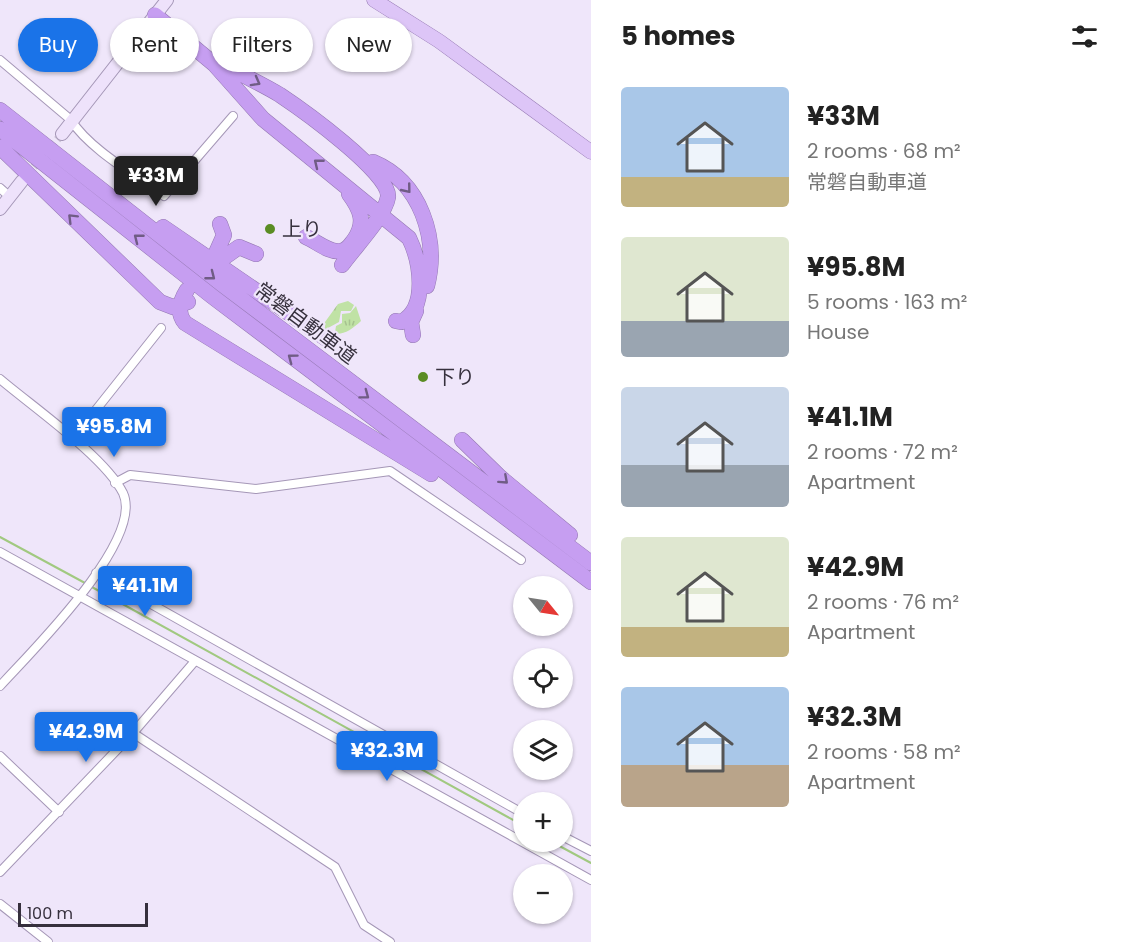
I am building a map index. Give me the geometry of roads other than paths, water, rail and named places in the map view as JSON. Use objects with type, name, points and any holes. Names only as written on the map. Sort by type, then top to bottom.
[{"type":"highway","points":[[155,15],[218,61],[279,95],[360,156],[387,186],[387,200],[381,213],[342,265]]},
{"type":"highway","points":[[155,15],[214,64],[263,119],[409,238],[415,250],[420,271],[415,303],[405,320],[396,321]]},
{"type":"highway","name":"常磐自動車道","points":[[0,110],[380,406],[591,563]]},
{"type":"highway","name":"常磐自動車道","points":[[0,129],[222,304],[591,582]]},
{"type":"highway","points":[[0,147],[140,285],[160,302],[179,306]]},
{"type":"highway","points":[[56,154],[328,340]]},
{"type":"highway","points":[[360,156],[378,164],[403,182],[421,210],[427,225],[430,240],[430,273],[411,322],[413,334]]},
{"type":"highway","points":[[306,237],[339,252],[349,246],[361,229],[360,210],[337,179]]},
{"type":"highway","points":[[220,224],[224,240],[219,256],[239,247],[256,254]]},
{"type":"highway","points":[[190,293],[179,306],[181,318],[185,323],[225,350],[392,449],[561,560]]},
{"type":"highway","points":[[462,440],[510,486],[591,553]]},
{"type":"main road","points":[[374,0],[439,40],[591,152]]},
{"type":"street","points":[[62,134],[167,0]]},
{"type":"street","points":[[0,60],[71,120],[78,130],[92,142],[164,196],[233,116]]},
{"type":"street","points":[[0,209],[22,181]]},
{"type":"street","points":[[0,188],[10,197]]},
{"type":"street","points":[[72,440],[161,328]]},
{"type":"street","points":[[0,380],[102,464],[123,493],[128,509],[123,527],[82,596],[0,686]]},
{"type":"street","points":[[115,483],[130,476],[256,489],[390,471],[521,560]]},
{"type":"street","points":[[0,552],[591,880]]},
{"type":"street","points":[[96,573],[513,808]]},
{"type":"street","points":[[0,872],[133,733],[195,661]]},
{"type":"street","points":[[133,733],[335,867],[363,925],[390,942]]},
{"type":"street","points":[[0,756],[59,812]]},
{"type":"street","points":[[573,842],[591,852]]},
{"type":"street","points":[[0,904],[48,942]]},
{"type":"waterway","points":[[0,537],[85,583]]},
{"type":"waterway","points":[[90,586],[513,820]]},
{"type":"waterway","points":[[571,852],[591,863]]},
{"type":"tunnel","points":[[26,176],[62,134]]},
{"type":"place","name":"上り","points":[[270,229]]},
{"type":"place","name":"下り","points":[[423,377]]}]
